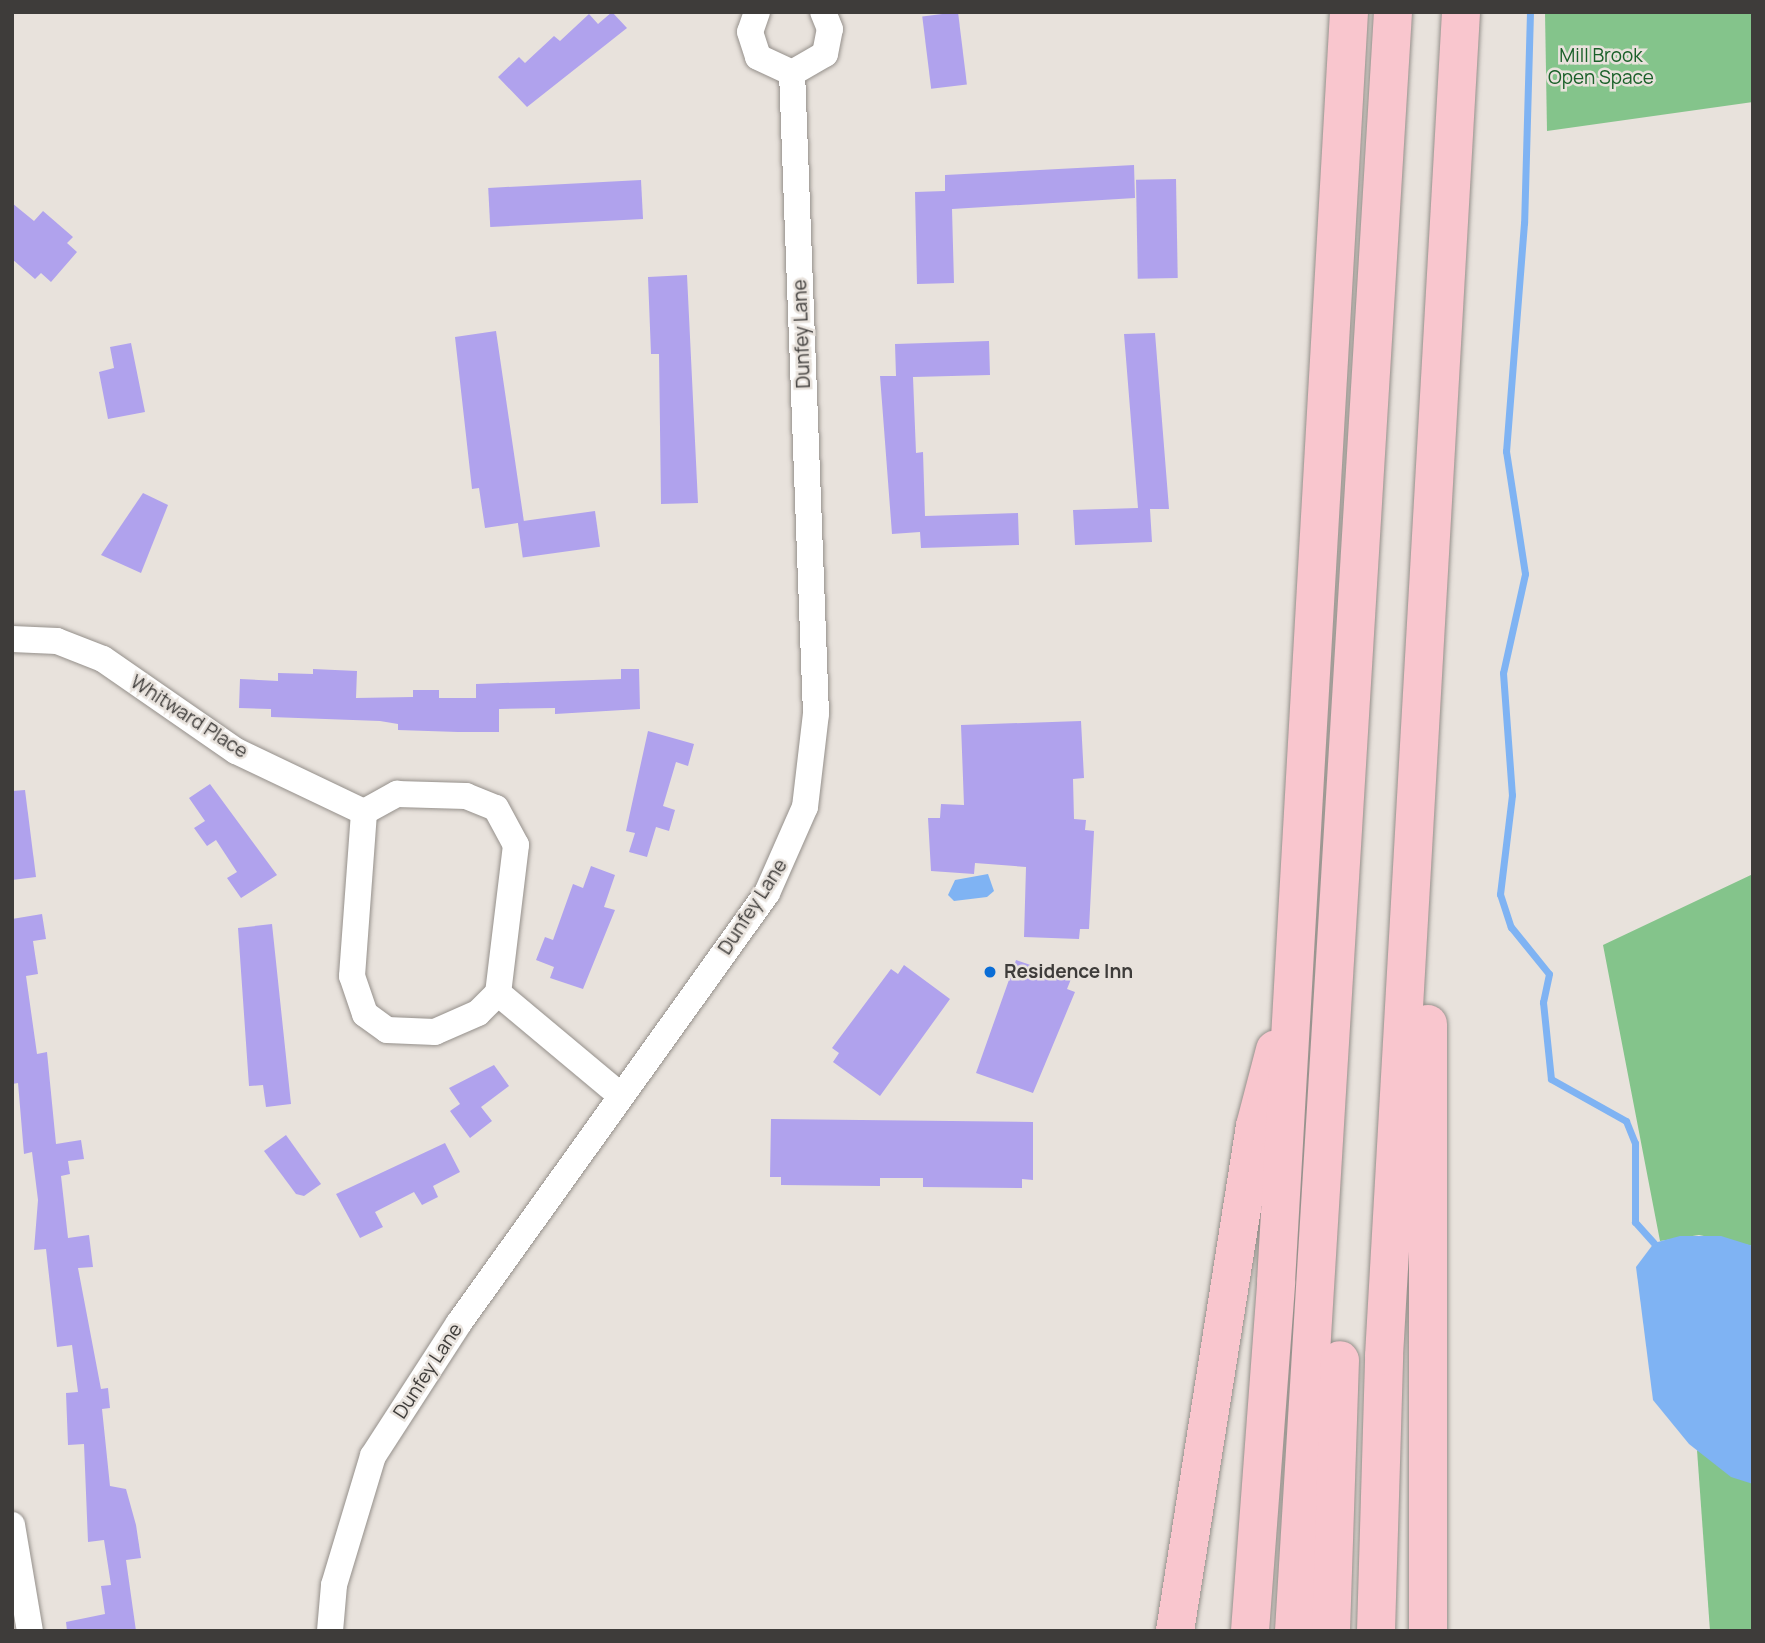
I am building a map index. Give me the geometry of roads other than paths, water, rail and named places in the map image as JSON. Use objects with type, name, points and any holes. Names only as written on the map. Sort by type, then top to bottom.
[{"type":"highway","points":[[1250,1631],[1292,1006],[1349,12]]},
{"type":"highway","points":[[1294,1631],[1392,12]]},
{"type":"highway","points":[[1331,1631],[1340,1365],[1417,12]]},
{"type":"highway","points":[[1376,1631],[1410,911],[1461,12]]},
{"type":"highway","points":[[1410,911],[1428,1020],[1428,1631]]},
{"type":"highway","points":[[1175,1631],[1256,1118],[1292,1006]]},
{"type":"street","points":[[757,12],[750,32],[758,57],[792,73],[825,54],[830,29],[823,12]]},
{"type":"street","name":"Dunfey Lane","points":[[330,1631],[334,1585],[373,1456],[621,1096],[767,893],[795,837],[813,769],[816,714],[792,73]]},
{"type":"street","name":"Whitward Place","points":[[12,639],[57,641],[103,659],[236,751],[364,812]]},
{"type":"street","points":[[397,794],[466,796],[503,817],[516,845],[498,993],[478,1013],[435,1032],[387,1030],[365,1014],[352,976],[364,812],[397,794]]},
{"type":"street","points":[[498,993],[621,1096]]},
{"type":"street","points":[[12,1525],[30,1631]]},
{"type":"water","points":[[988,874],[994,891],[987,897],[954,901],[948,895],[955,880]]},
{"type":"water","points":[[1680,1236],[1721,1236],[1753,1246],[1753,1484],[1731,1477],[1689,1444],[1653,1400],[1636,1267],[1654,1243]]},
{"type":"waterway","points":[[1530,12],[1524,223],[1506,451],[1525,574],[1503,673],[1512,795],[1500,894],[1511,927],[1549,974],[1543,1002],[1551,1079],[1626,1121],[1635,1143],[1635,1222],[1654,1243]]},
{"type":"place","name":"Residence Inn","points":[[990,972]]},
{"type":"park label","name":"Mill Brook Open Space","points":[[1601,67]]}]
